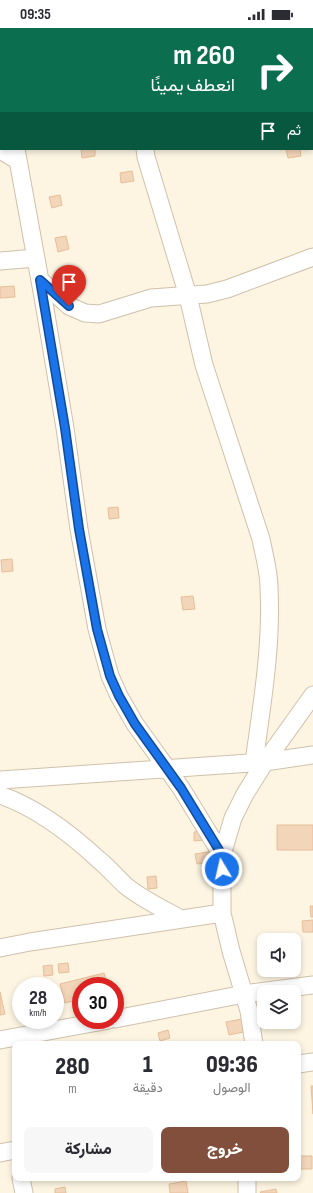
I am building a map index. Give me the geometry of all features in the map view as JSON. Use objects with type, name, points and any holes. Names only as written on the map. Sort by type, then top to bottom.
[{"type":"street","points":[[0,150],[16,154],[25,193],[65,428],[79,529],[97,629],[110,676],[119,696],[135,724],[181,788],[222,855]]},
{"type":"street","points":[[145,150],[188,296],[204,365],[261,539],[266,564],[269,587],[268,641],[260,762]]},
{"type":"street","points":[[40,280],[69,306],[85,313],[99,314],[151,298],[207,294],[227,289],[313,257]]},
{"type":"street","points":[[0,261],[36,258]]},
{"type":"street","points":[[254,1041],[249,1011],[231,951],[222,913],[222,855],[233,818],[260,762],[313,695]]},
{"type":"street","points":[[0,780],[260,762],[313,755]]},
{"type":"street","points":[[0,795],[38,812],[61,828],[139,896],[181,919]]},
{"type":"street","points":[[0,948],[222,913]]},
{"type":"street","points":[[124,1017],[244,994],[313,985]]},
{"type":"street","points":[[0,1040],[25,1040],[72,1029]]},
{"type":"street","points":[[301,1064],[313,1062]]},
{"type":"street","points":[[22,1181],[24,1193]]},
{"type":"street","points":[[247,1181],[247,1193]]},
{"type":"building","points":[[81,150],[95,150],[95,156],[82,158]]},
{"type":"building","points":[[286,150],[300,150],[301,156],[288,158]]},
{"type":"building","points":[[132,171],[134,181],[121,183],[120,173]]},
{"type":"building","points":[[60,195],[62,205],[52,208],[49,197]]},
{"type":"building","points":[[66,236],[69,249],[58,252],[55,238]]},
{"type":"building","points":[[14,286],[15,297],[0,298],[0,287]]},
{"type":"building","points":[[118,507],[119,518],[109,519],[108,508]]},
{"type":"building","points":[[12,559],[13,571],[2,572],[1,560]]},
{"type":"building","points":[[193,596],[195,609],[183,610],[181,597]]},
{"type":"building","points":[[277,825],[313,825],[313,850],[277,850]]},
{"type":"building","points":[[215,829],[216,839],[194,841],[194,832]]},
{"type":"building","points":[[220,850],[221,861],[197,864],[195,854]]},
{"type":"building","points":[[156,876],[157,888],[148,889],[147,877]]},
{"type":"building","points":[[310,906],[313,906],[313,917],[311,917]]},
{"type":"building","points":[[313,920],[313,932],[303,932],[302,921]]},
{"type":"building","points":[[68,963],[69,972],[59,973],[58,964]]},
{"type":"building","points":[[52,965],[53,975],[44,976],[43,966]]},
{"type":"building","points":[[104,973],[105,977],[88,977]]},
{"type":"building","points":[[72,981],[72,1001],[65,1003],[64,999],[64,983]]},
{"type":"building","points":[[0,992],[5,1014],[0,1015]]},
{"type":"building","points":[[257,1016],[258,1029],[229,1035],[226,1022]]},
{"type":"building","points":[[168,1030],[170,1038],[160,1041],[158,1033]]},
{"type":"building","points":[[311,1086],[313,1086],[313,1114]]},
{"type":"building","points":[[301,1156],[312,1156],[312,1169],[301,1169]]},
{"type":"building","points":[[186,1181],[188,1193],[170,1193],[169,1184]]},
{"type":"building","points":[[65,1187],[66,1193],[55,1193],[55,1189]]},
{"type":"building","points":[[276,1189],[277,1193],[260,1192]]},
{"type":"route","points":[[69,306],[40,280],[65,428],[79,529],[97,629],[110,676],[119,696],[135,724],[181,788],[222,855],[222,869]]}]
